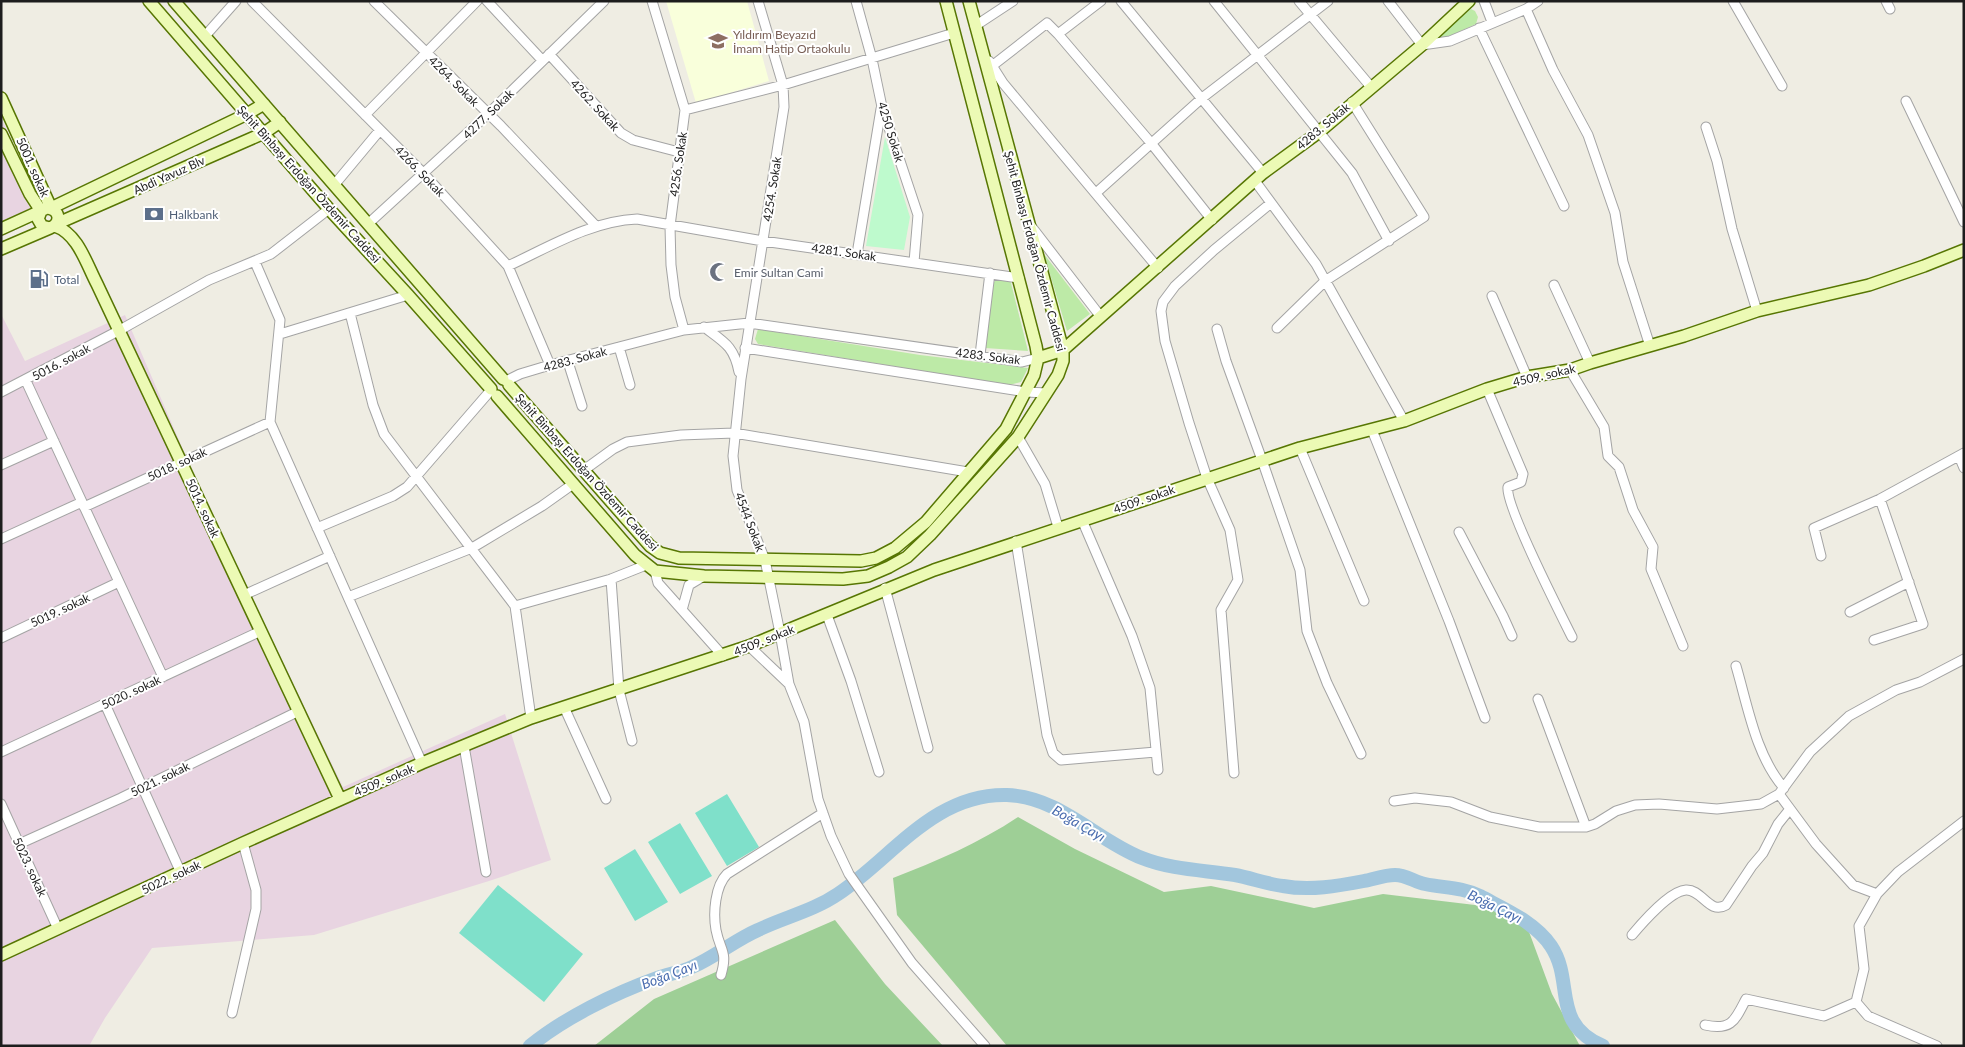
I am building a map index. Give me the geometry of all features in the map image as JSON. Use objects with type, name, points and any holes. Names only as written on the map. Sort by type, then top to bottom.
[{"type":"main road","name":"Şehit Binbaşı Erdoğan Özdemir Caddesi","points":[[149,1],[329,209],[408,294],[573,484],[650,568],[704,576],[768,578],[868,576],[901,560],[930,535],[1018,437],[1047,394],[1058,375],[1063,361],[1063,350],[968,1]]},
{"type":"main road","name":"Şehit Binbaşı Erdoğan Özdemir Caddesi","points":[[174,1],[650,546],[660,553],[679,558],[765,560],[861,560],[876,558],[895,548],[926,522],[1006,429],[1034,375],[1038,358],[946,1]]},
{"type":"main road","name":"4283. Sokak","points":[[1038,358],[1063,350],[1259,177],[1319,132],[1352,102],[1422,45],[1469,1]]},
{"type":"main road","name":"5001. sokak","points":[[1,98],[46,210]]},
{"type":"main road","name":"Abdi Yavuz Blv","points":[[1,229],[46,210],[247,114],[264,104]]},
{"type":"main road","name":"Abdi Yavuz Blv","points":[[1,249],[264,133],[280,122]]},
{"type":"main road","name":"5001. sokak","points":[[1,134],[30,194],[46,210]]},
{"type":"main road","points":[[46,210],[57,214],[58,219],[54,226],[44,228],[39,222],[38,216],[46,210]]},
{"type":"main road","name":"5014. sokak","points":[[54,226],[65,230],[73,237],[120,330],[340,799]]},
{"type":"main road","name":"4509. sokak","points":[[340,799],[531,718],[723,656],[826,615],[885,588],[1016,541],[1300,448],[1404,421],[1487,389],[1527,377],[1570,370],[1757,311],[1869,285],[1964,250]]},
{"type":"main road","points":[[494,393],[506,394],[506,382]]},
{"type":"main road","name":"5022. sokak","points":[[1,955],[340,799]]},
{"type":"street","points":[[206,36],[236,1]]},
{"type":"street","name":"4266. Sokak","points":[[252,1],[424,174],[508,266],[550,366]]},
{"type":"street","name":"4264. Sokak","points":[[374,1],[488,114],[596,226]]},
{"type":"street","points":[[365,115],[477,1]]},
{"type":"street","name":"4262. Sokak","points":[[487,1],[620,133],[633,140],[679,152]]},
{"type":"street","name":"4277. Sokak","points":[[369,223],[488,114],[604,1]]},
{"type":"street","name":"4256. Sokak","points":[[652,1],[685,110],[670,226],[671,266],[674,289],[684,330]]},
{"type":"street","name":"4254. Sokak","points":[[741,379],[784,107],[783,85],[758,1]]},
{"type":"street","name":"4250 Sokak","points":[[856,1],[872,58],[882,107],[918,215],[914,262]]},
{"type":"street","points":[[975,26],[1012,1]]},
{"type":"street","points":[[1058,34],[1101,1]]},
{"type":"street","points":[[1121,1],[1202,98],[1259,177],[1271,203],[1316,264],[1404,421]]},
{"type":"street","points":[[1214,1],[1352,173],[1389,242]]},
{"type":"street","points":[[1298,1],[1371,87]]},
{"type":"street","points":[[1096,193],[1202,98],[1328,1]]},
{"type":"street","points":[[1388,1],[1422,45],[1450,41],[1526,9],[1538,1]]},
{"type":"street","points":[[1484,1],[1492,22]]},
{"type":"street","points":[[1733,1],[1782,86]]},
{"type":"street","points":[[1526,9],[1553,70],[1588,135],[1615,213],[1622,262],[1650,346]]},
{"type":"street","points":[[992,66],[1047,23],[1151,143],[1212,220]]},
{"type":"street","points":[[1479,28],[1564,206]]},
{"type":"street","points":[[685,110],[783,85],[954,33]]},
{"type":"street","points":[[982,50],[1003,83],[1158,268]]},
{"type":"street","points":[[1906,101],[1964,222]]},
{"type":"street","points":[[1277,328],[1325,281],[1389,242],[1424,217],[1352,102]]},
{"type":"street","points":[[856,254],[882,107]]},
{"type":"street","points":[[1706,127],[1717,162],[1732,229],[1757,311]]},
{"type":"street","points":[[335,184],[380,130]]},
{"type":"street","points":[[1234,773],[1221,610],[1238,580],[1230,530],[1208,478],[1169,356],[1162,329],[1161,311],[1163,302],[1174,286],[1271,203]]},
{"type":"street","name":"5016. sokak","points":[[1,392],[26,381],[209,280],[271,254],[329,209]]},
{"type":"street","name":"4281. Sokak","points":[[508,266],[596,226],[619,220],[637,219],[670,226],[1018,278]]},
{"type":"street","points":[[1028,223],[1101,317]]},
{"type":"street","points":[[255,262],[280,320],[270,422],[422,763]]},
{"type":"street","points":[[980,355],[990,273]]},
{"type":"street","points":[[1554,284],[1590,363]]},
{"type":"street","points":[[280,334],[408,294]]},
{"type":"street","points":[[1492,296],[1527,377]]},
{"type":"street","points":[[350,313],[373,405],[384,434],[515,606],[531,718]]},
{"type":"street","name":"4283. Sokak","points":[[506,382],[520,374],[684,330],[749,323],[1022,362],[1038,358]]},
{"type":"street","points":[[704,327],[730,346],[736,358],[741,379]]},
{"type":"street","points":[[1217,329],[1226,361],[1300,570],[1307,631],[1326,683],[1361,754]]},
{"type":"street","points":[[619,347],[630,385]]},
{"type":"street","points":[[745,348],[1047,394]]},
{"type":"street","points":[[568,362],[582,406]]},
{"type":"street","points":[[1570,370],[1604,427],[1608,456],[1619,467],[1633,510],[1653,547],[1651,570],[1683,646]]},
{"type":"street","name":"4544 Sokak","points":[[741,379],[733,456],[737,490],[765,560],[789,684]]},
{"type":"street","points":[[26,381],[163,677]]},
{"type":"street","points":[[1487,389],[1523,474],[1521,482],[1508,488],[1509,499],[1521,529],[1572,637]]},
{"type":"street","points":[[317,528],[393,496],[407,488],[472,411],[494,393]]},
{"type":"street","name":"5018. sokak","points":[[1,540],[270,422]]},
{"type":"street","points":[[1372,430],[1449,621],[1485,718]]},
{"type":"street","points":[[584,470],[603,455],[627,442],[681,435],[734,433],[968,472]]},
{"type":"street","points":[[1018,437],[1046,484],[1058,527]]},
{"type":"street","points":[[1,465],[54,442]]},
{"type":"street","points":[[1300,448],[1364,601]]},
{"type":"street","points":[[1821,556],[1814,528],[1880,499],[1962,454],[1964,468]]},
{"type":"street","points":[[348,597],[472,548],[542,506],[573,484]]},
{"type":"street","points":[[1874,640],[1923,624],[1880,499]]},
{"type":"street","points":[[1082,520],[1132,636],[1150,688],[1158,770]]},
{"type":"street","points":[[1459,532],[1512,636]]},
{"type":"street","points":[[1016,541],[1043,715],[1053,753],[1061,760],[1156,752]]},
{"type":"street","points":[[244,595],[330,556]]},
{"type":"street","points":[[515,606],[650,568],[658,583],[723,656]]},
{"type":"street","points":[[682,610],[689,585],[704,576]]},
{"type":"street","points":[[611,579],[619,690],[632,741]]},
{"type":"street","name":"5019. sokak","points":[[1,638],[119,582]]},
{"type":"street","points":[[1850,612],[1909,582]]},
{"type":"street","points":[[885,588],[928,748]]},
{"type":"street","points":[[826,615],[851,681],[879,772]]},
{"type":"street","name":"5020. sokak","points":[[1,752],[261,631]]},
{"type":"street","points":[[749,646],[789,684],[804,722],[818,799],[831,836],[849,874],[912,963],[985,1046]]},
{"type":"street","points":[[1394,801],[1415,798],[1451,802],[1490,817],[1538,827],[1586,826],[1595,824],[1616,811],[1635,805],[1659,804],[1717,810],[1761,804],[1781,791],[1810,752],[1849,716],[1896,690],[1920,682],[1964,659]]},
{"type":"street","points":[[1736,666],[1757,737],[1769,768],[1790,809],[1816,844],[1853,885],[1877,894]]},
{"type":"street","points":[[1538,699],[1586,826]]},
{"type":"street","points":[[105,704],[181,873]]},
{"type":"street","points":[[564,708],[606,799]]},
{"type":"street","name":"5021. sokak","points":[[19,844],[142,788],[299,712]]},
{"type":"street","points":[[464,746],[486,872]]},
{"type":"street","name":"5023. sokak","points":[[1,804],[58,929]]},
{"type":"street","points":[[1632,935],[1670,898],[1682,890],[1696,892],[1714,907],[1720,908],[1726,905],[1763,853],[1778,824],[1790,809]]},
{"type":"street","points":[[721,975],[725,962],[715,929],[716,895],[724,877],[823,813]]},
{"type":"street","points":[[1856,1002],[1864,969],[1859,926],[1877,894],[1898,872],[1964,821]]},
{"type":"street","points":[[232,1013],[256,909],[256,890],[243,843]]},
{"type":"street","points":[[1705,1025],[1716,1028],[1729,1025],[1746,999],[1824,1016],[1856,1002]]},
{"type":"street","points":[[1856,1002],[1868,1016],[1938,1046]]},
{"type":"shaded area","name":"Yıldırım Beyazıd İmam Hatip Ortaokulu","points":[[666,1],[747,1],[769,81],[696,103]]},
{"type":"shaded area","points":[[1,118],[41,202],[35,220],[1,237]]},
{"type":"shaded area","points":[[1,314],[25,361],[125,315],[210,512],[343,787],[505,714],[551,860],[314,935],[152,948],[105,1018],[89,1046],[1,1046]]},
{"type":"shaded area","points":[[727,794],[759,847],[727,866],[695,813]]},
{"type":"shaded area","points":[[680,823],[712,876],[680,894],[648,842]]},
{"type":"shaded area","points":[[635,849],[668,902],[635,921],[604,868]]},
{"type":"shaded area","points":[[498,885],[583,954],[544,1002],[459,933]]},
{"type":"green space","points":[[1471,9],[1475,11],[1478,17],[1476,24],[1443,39],[1434,40]]},
{"type":"green space","points":[[885,137],[910,217],[904,250],[866,246]]},
{"type":"green space","points":[[1044,254],[1090,314],[1067,331]]},
{"type":"green space","points":[[997,279],[1008,279],[1011,283],[1028,351],[985,348],[994,282]]},
{"type":"green space","points":[[758,329],[920,355],[1028,368],[1021,382],[1009,385],[758,344],[755,339]]},
{"type":"green space","points":[[1018,817],[1075,849],[1164,892],[1211,886],[1314,908],[1383,894],[1475,905],[1525,921],[1552,994],[1580,1046],[1007,1046],[897,915],[893,878],[957,851]]},
{"type":"green space","points":[[835,920],[885,984],[943,1046],[594,1046],[654,999]]},
{"type":"waterway","name":"Boğa Çayı","points":[[530,1046],[574,1016],[607,999],[657,978],[692,967],[768,925],[828,900],[858,879],[915,830],[936,816],[957,805],[981,797],[1007,795],[1044,803],[1077,820],[1125,850],[1142,858],[1165,865],[1235,875],[1277,885],[1303,888],[1334,886],[1399,875],[1425,884],[1460,889],[1473,893],[1528,923],[1544,937],[1558,960],[1566,1001],[1576,1026],[1587,1037],[1603,1046]]},
{"type":"place","name":"Yıldırım Beyazıd İmam Hatip Ortaokulu","points":[[718,41]]},
{"type":"place","name":"Halkbank","points":[[154,214]]},
{"type":"place","name":"Emir Sultan Cami","points":[[719,272]]},
{"type":"place","name":"Total","points":[[39,279]]}]
